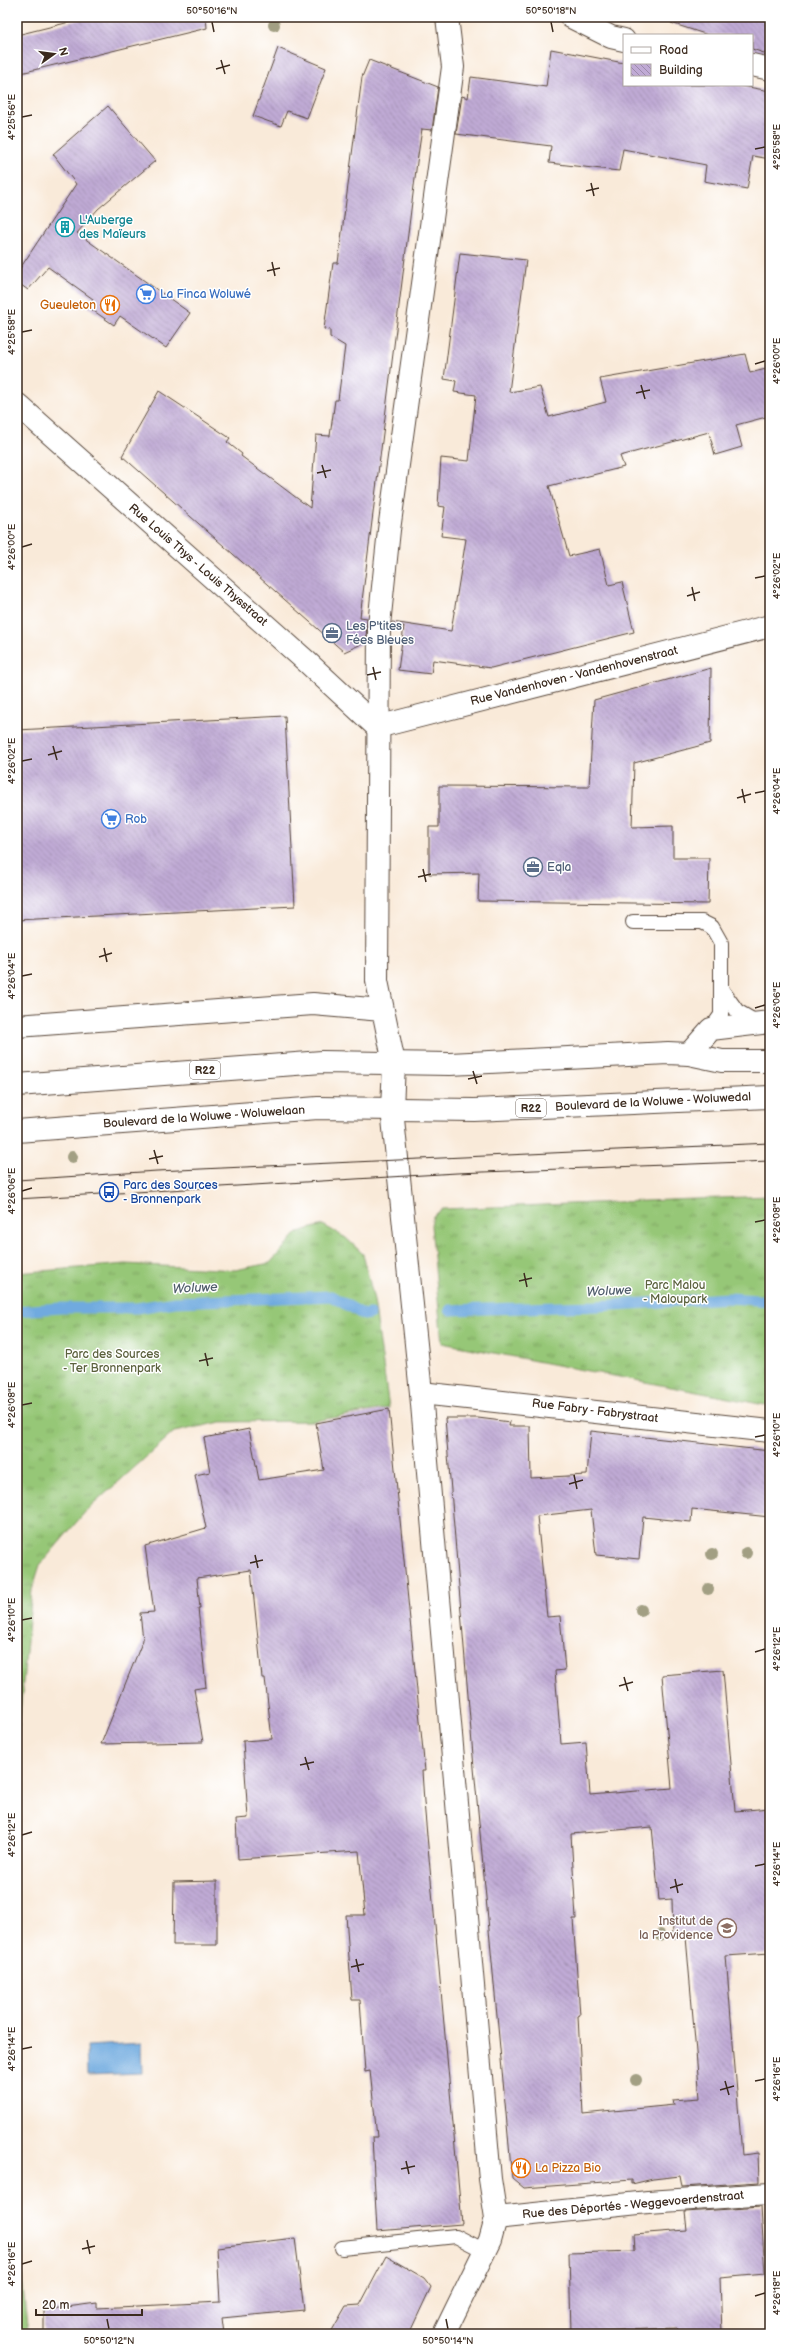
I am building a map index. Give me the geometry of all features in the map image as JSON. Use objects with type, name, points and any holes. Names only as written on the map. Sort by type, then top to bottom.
[{"type":"main road","points":[[444,2334],[490,2240],[496,2218],[488,2155],[421,1393],[392,1109],[394,1063],[377,982],[377,727],[379,624],[386,562],[452,67],[447,17]]},
{"type":"main road","points":[[571,17],[611,37],[623,40]]},
{"type":"main road","points":[[753,65],[770,69]]},
{"type":"main road","name":"Rue Louis Thys - Louis Thysstraat","points":[[17,404],[306,661],[377,727]]},
{"type":"main road","name":"Rue Vandenhoven - Vandenhovenstraat","points":[[377,727],[770,626]]},
{"type":"main road","points":[[17,1026],[313,1004],[382,1010]]},
{"type":"main road","points":[[689,1054],[711,1029],[763,1022]]},
{"type":"main road","name":"R22","points":[[17,1085],[322,1062],[450,1064],[668,1053],[689,1054],[722,1061],[770,1061]]},
{"type":"main road","name":"Boulevard de la Woluwe - Woluwedal","points":[[392,1109],[474,1110],[770,1097]]},
{"type":"main road","name":"Boulevard de la Woluwe - Woluwelaan","points":[[17,1131],[307,1109],[392,1109]]},
{"type":"main road","name":"Rue Fabry - Fabrystraat","points":[[421,1393],[770,1431]]},
{"type":"main road","name":"Rue des Déportés - Weggevoerdenstraat","points":[[496,2218],[648,2202],[770,2194]]},
{"type":"lane","points":[[633,922],[702,922],[712,927],[721,942],[722,990],[721,1015],[711,1029]]},
{"type":"lane","points":[[722,990],[737,1011],[763,1022]]},
{"type":"lane","points":[[342,2248],[456,2236],[485,2251]]},
{"type":"green space","name":"Parc Malou - Maloupark","points":[[770,1196],[770,1406],[442,1343],[431,1225],[433,1216],[443,1209]]},
{"type":"green space","name":"Parc des Sources - Ter Bronnenpark","points":[[323,1225],[346,1238],[363,1254],[374,1300],[389,1408],[315,1421],[221,1422],[174,1432],[86,1511],[40,1565],[32,1590],[17,1744],[17,1273],[126,1264],[235,1270],[270,1263],[298,1232]]},
{"type":"green space","points":[[17,2233],[28,2334],[17,2334]]},
{"type":"water","points":[[141,2043],[142,2073],[87,2075],[86,2046]]},
{"type":"building","points":[[90,17],[206,17],[207,28],[17,74],[17,35]]},
{"type":"building","points":[[672,17],[770,17],[770,55],[753,49],[753,34],[705,34],[671,23]]},
{"type":"building","points":[[278,48],[326,68],[307,118],[287,111],[281,126],[253,116]]},
{"type":"building","points":[[551,49],[623,63],[623,86],[742,86],[770,91],[770,159],[753,156],[747,189],[704,181],[706,165],[623,149],[619,171],[549,163],[551,146],[456,134],[462,96],[468,98],[471,77],[546,87]]},
{"type":"building","points":[[369,60],[438,87],[432,130],[422,129],[417,162],[360,617],[367,618],[366,642],[344,652],[122,456],[159,391],[230,438],[227,442],[242,454],[241,456],[310,508],[316,435],[330,436],[335,400],[338,400],[345,346],[330,337],[330,330],[324,329],[333,263],[338,263],[362,77]]},
{"type":"building","name":"L'Auberge des Maïeurs","points":[[108,106],[155,161],[98,209],[77,233],[190,313],[166,348],[120,316],[114,325],[88,307],[93,299],[48,267],[28,290],[17,282],[17,273],[76,184],[53,154]]},
{"type":"building","points":[[460,253],[526,260],[509,392],[540,387],[549,417],[606,402],[600,379],[745,354],[750,373],[770,368],[770,416],[736,425],[742,447],[715,455],[709,432],[620,456],[624,467],[549,486],[569,556],[600,549],[609,585],[622,582],[634,632],[491,668],[433,660],[431,674],[398,670],[404,626],[391,631],[392,622],[451,631],[466,539],[441,536],[445,507],[438,506],[441,458],[469,461],[476,395],[454,392],[456,381],[444,379]]},
{"type":"building","points":[[711,668],[710,743],[634,763],[632,827],[673,826],[673,858],[709,858],[708,904],[478,901],[479,873],[429,874],[429,827],[439,827],[439,786],[589,787],[594,700]]},
{"type":"building","points":[[285,716],[295,906],[17,920],[17,730]]},
{"type":"building","points":[[389,1409],[425,1771],[422,1771],[424,1802],[462,2224],[377,2231],[372,2137],[377,2137],[370,2071],[365,2072],[360,2000],[352,2000],[346,1915],[365,1915],[359,1851],[238,1859],[236,1819],[248,1818],[243,1741],[272,1739],[265,1678],[262,1678],[251,1570],[197,1578],[200,1608],[198,1608],[206,1687],[194,1689],[203,1742],[101,1744],[143,1640],[140,1613],[154,1612],[145,1546],[206,1528],[195,1475],[210,1472],[204,1438],[249,1429],[259,1480],[324,1470],[316,1423]]},
{"type":"building","points":[[445,1418],[478,1418],[510,1422],[509,1426],[530,1426],[531,1478],[587,1475],[591,1431],[770,1451],[770,1517],[692,1509],[691,1522],[643,1517],[639,1559],[596,1555],[591,1510],[537,1516],[547,1617],[560,1616],[565,1670],[555,1671],[561,1744],[586,1742],[590,1795],[672,1788],[662,1675],[723,1670],[735,1811],[770,1808],[770,1953],[726,1956],[742,2155],[758,2153],[759,2182],[682,2187],[680,2176],[653,2179],[632,2184],[632,2180],[524,2188],[512,2178],[474,1768]],"holes":[[[652,1827],[659,1900],[672,1899],[673,1938],[686,1937],[700,2098],[673,2100],[674,2105],[583,2114],[578,2016],[580,2015],[573,1919],[576,1919],[571,1834]]]},
{"type":"building","points":[[217,1881],[217,1945],[173,1945],[174,1882]]},
{"type":"building","points":[[761,2207],[765,2274],[720,2278],[722,2334],[677,2334],[676,2328],[571,2332],[569,2253],[635,2251],[634,2234],[687,2230],[685,2212]]},
{"type":"building","points":[[295,2238],[304,2310],[222,2318],[224,2334],[44,2334],[44,2310],[97,2303],[97,2308],[220,2302],[217,2247]]},
{"type":"building","points":[[386,2256],[424,2278],[431,2287],[409,2334],[330,2334],[346,2306],[360,2305]]},
{"type":"waterway","name":"Woluwe","points":[[17,1311],[61,1308],[137,1308],[175,1302],[331,1296],[364,1315],[370,1314]]},
{"type":"waterway","name":"Woluwe","points":[[450,1310],[597,1306],[730,1298],[770,1301]]},
{"type":"tram line","points":[[17,1180],[157,1171],[770,1143]]},
{"type":"tram line","points":[[17,1199],[457,1173],[770,1161]]},
{"type":"place","name":"L'Auberge des Maïeurs","points":[[65,227]]},
{"type":"place","name":"La Finca Woluwé","points":[[146,294]]},
{"type":"place","name":"Gueuleton","points":[[110,305]]},
{"type":"place","name":"Les P'tites Fées Bleues","points":[[332,633]]},
{"type":"place","name":"Rob","points":[[111,819]]},
{"type":"place","name":"Eqla","points":[[533,867]]},
{"type":"place","name":"Parc des Sources - Bronnenpark","points":[[109,1192]]},
{"type":"place","name":"Institut de la Providence","points":[[727,1928]]},
{"type":"place","name":"La Pizza Bio","points":[[521,2168]]}]
